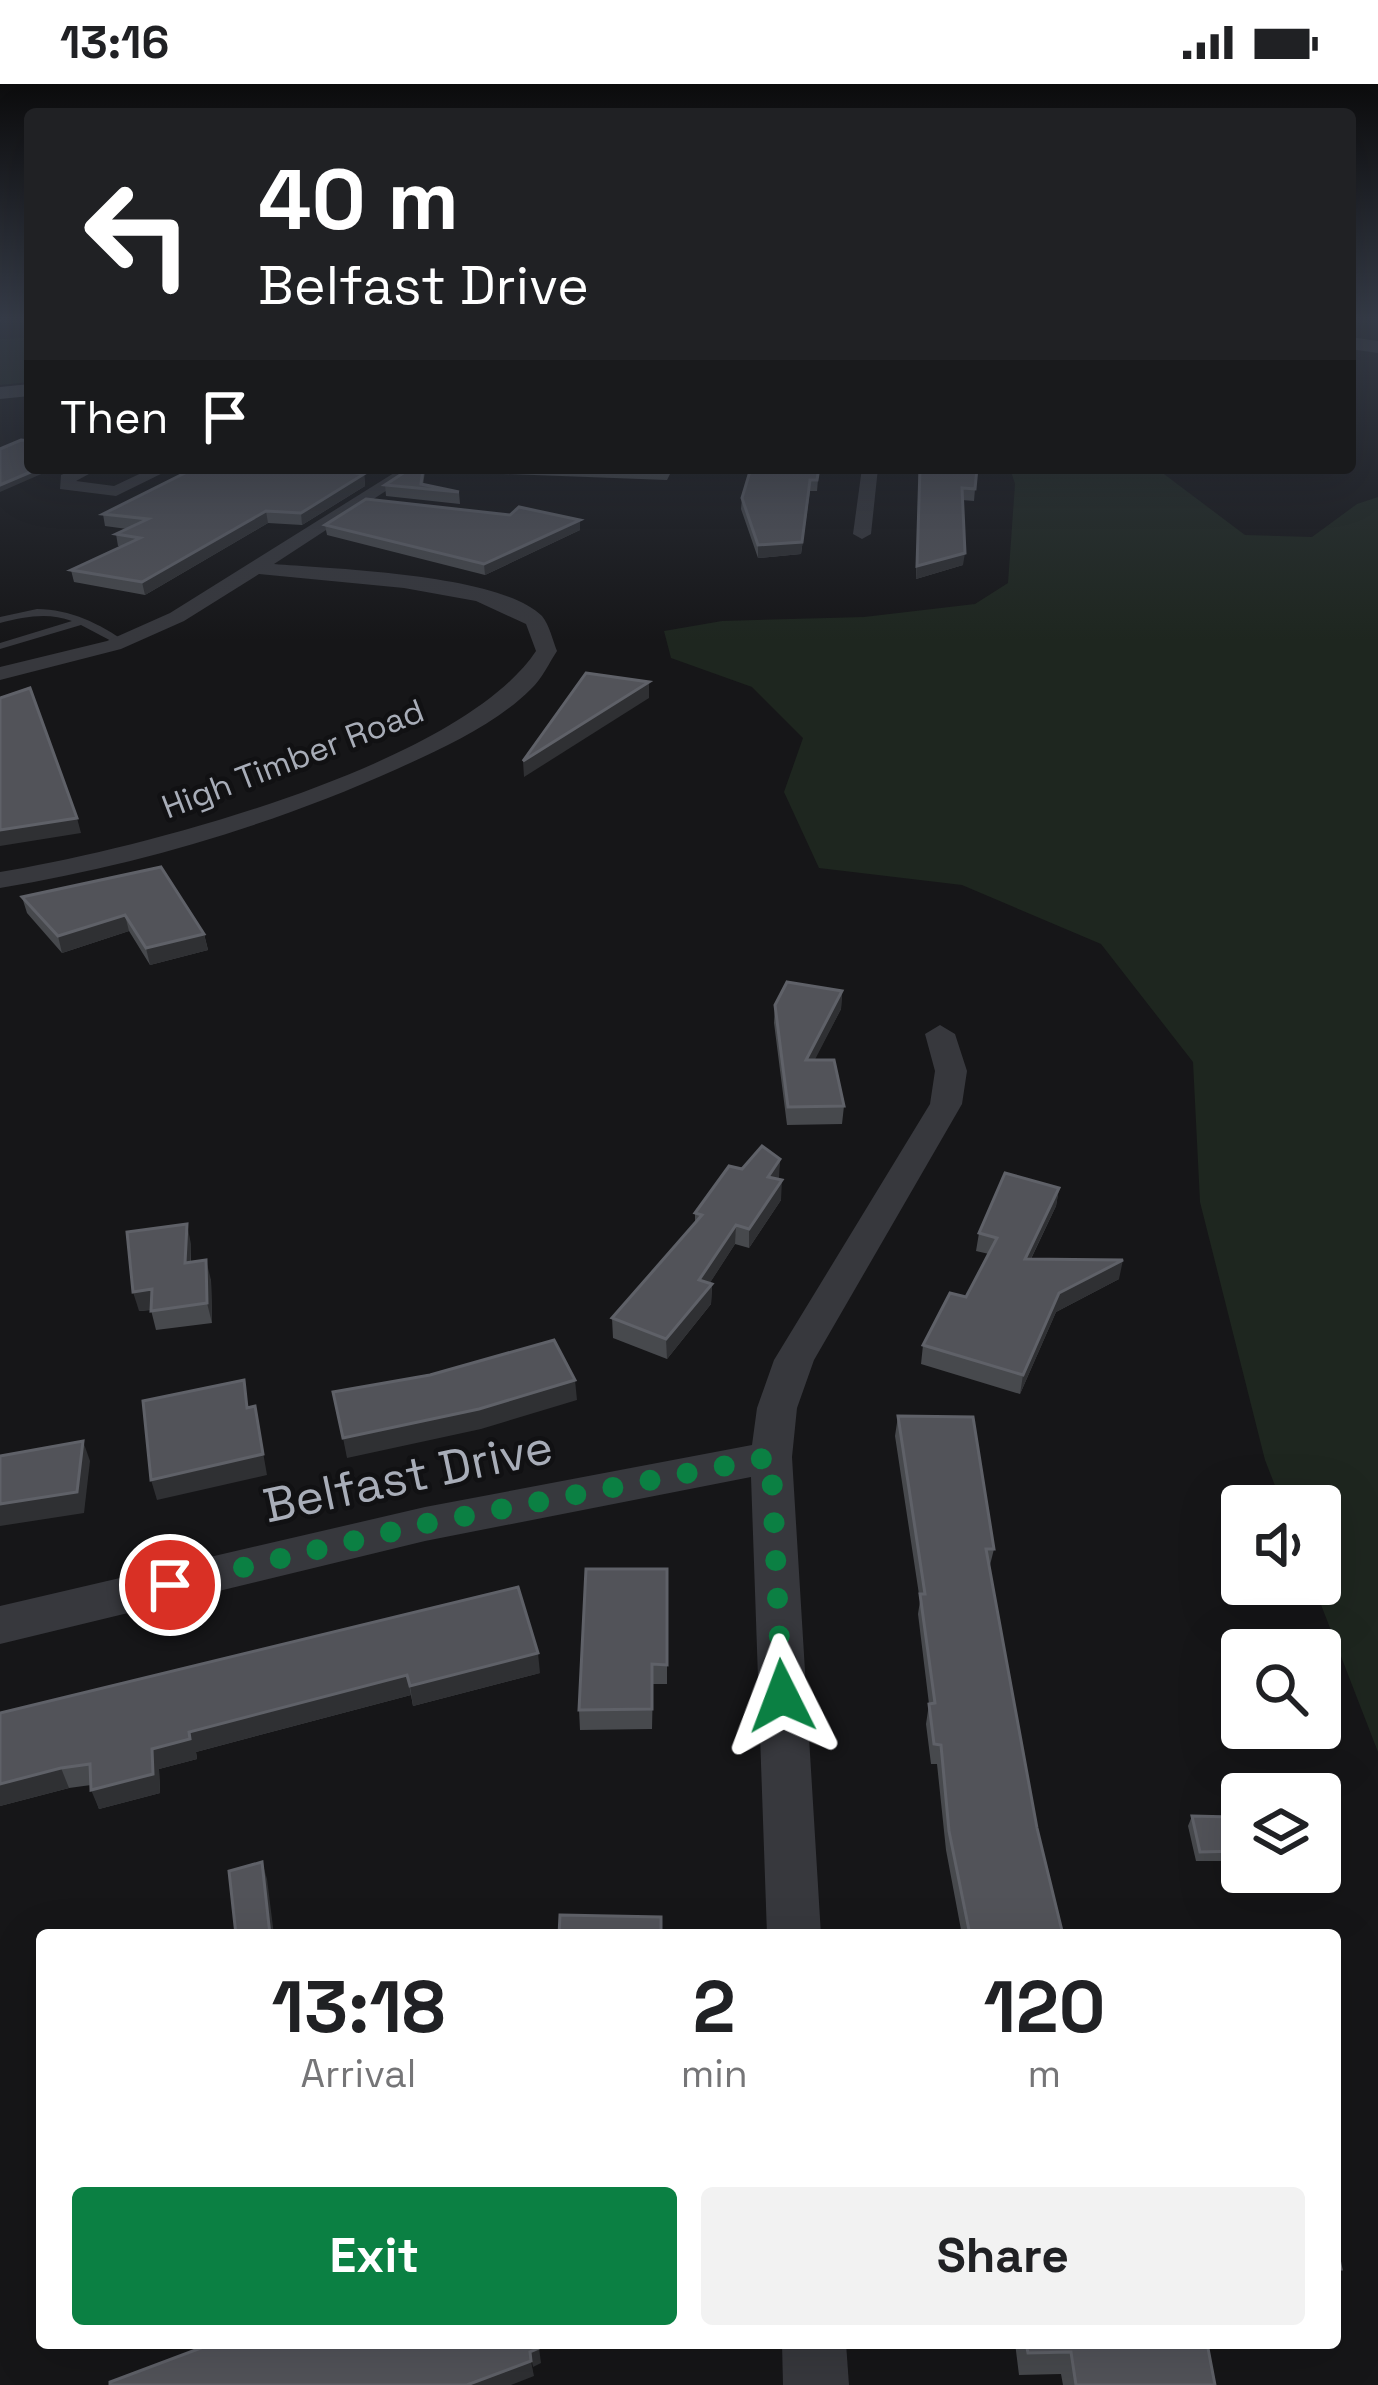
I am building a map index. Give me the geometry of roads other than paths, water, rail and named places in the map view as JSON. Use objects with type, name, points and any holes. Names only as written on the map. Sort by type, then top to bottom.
[{"type":"street","points":[[78,474],[66,484],[116,491],[152,474]]},
{"type":"street","points":[[862,534],[869,474]]},
{"type":"street","points":[[0,674],[122,642],[177,617],[372,502],[394,475]]},
{"type":"street","name":"High Timber Road","points":[[0,880],[218,829],[420,751],[500,705],[534,674],[549,650],[548,639],[534,620],[499,601],[439,588],[259,568]]},
{"type":"street","points":[[794,1929],[771,1457],[777,1408],[794,1360],[946,1104],[951,1071],[940,1034]]},
{"type":"street","name":"Belfast Drive","points":[[0,1625],[424,1524],[771,1457]]},
{"type":"street","points":[[814,2349],[816,2385]]},
{"type":"lane","points":[[0,620],[51,610],[122,642]]},
{"type":"lane","points":[[0,646],[81,622]]}]
